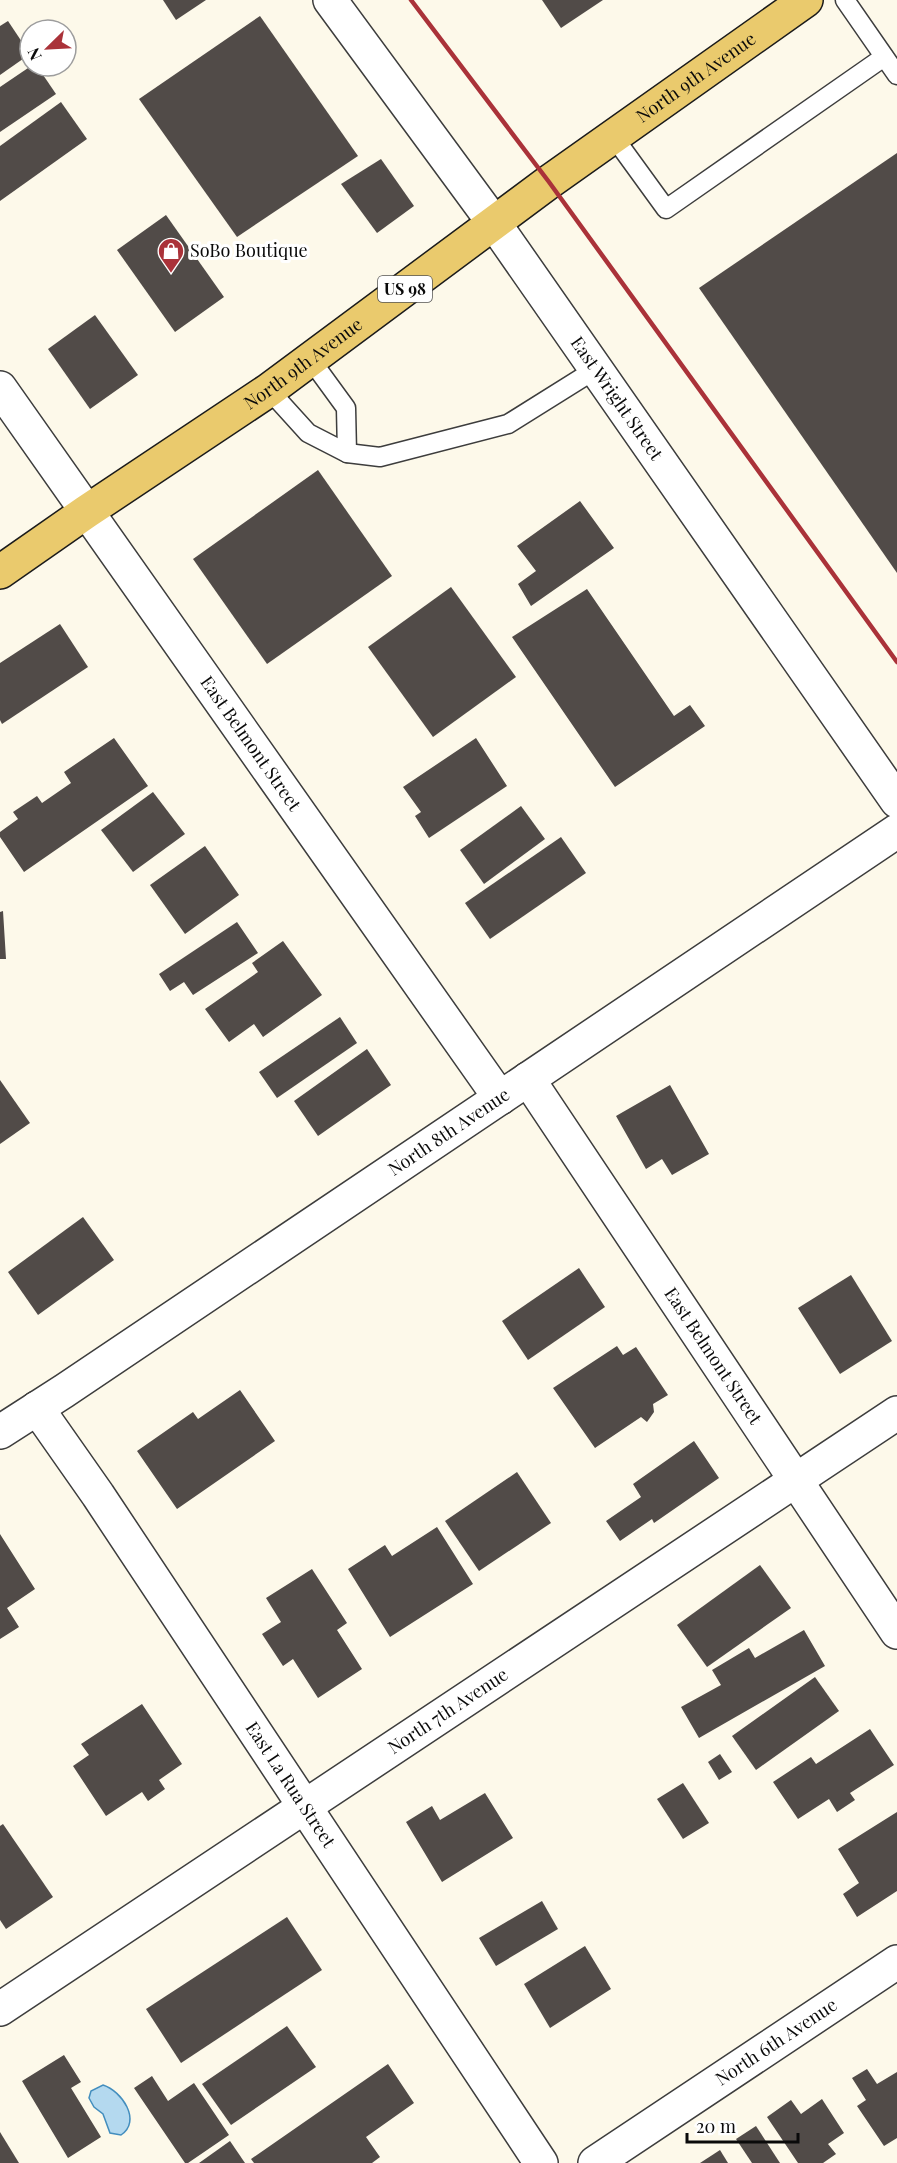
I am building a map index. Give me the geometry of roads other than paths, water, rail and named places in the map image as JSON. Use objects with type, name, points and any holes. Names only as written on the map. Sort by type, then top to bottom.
[{"type":"main road","name":"North 9th Avenue","points":[[0,572],[269,390],[613,136],[806,0]]},
{"type":"street","name":"East Wright Street","points":[[330,0],[494,223],[897,801]]},
{"type":"street","name":"East Belmont Street","points":[[0,388],[500,1098]]},
{"type":"street","name":"North 8th Avenue","points":[[3,1424],[37,1408],[897,831]]},
{"type":"street","name":"East Belmont Street","points":[[528,1079],[897,1632]]},
{"type":"street","name":"East La Rua Street","points":[[37,1408],[98,1495],[306,1806],[541,2163]]},
{"type":"street","name":"North 7th Avenue","points":[[0,2009],[897,1413]]},
{"type":"street","name":"North 6th Avenue","points":[[595,2163],[897,1962]]},
{"type":"lane","points":[[845,0],[897,75]]},
{"type":"lane","points":[[613,136],[666,209],[884,57]]},
{"type":"lane","points":[[311,360],[346,408],[346,453]]},
{"type":"lane","points":[[269,390],[308,433],[346,453],[380,457],[508,424],[596,369]]},
{"type":"water","points":[[103,2085],[117,2093],[130,2115],[127,2129],[121,2135],[110,2133],[103,2114],[94,2107],[89,2098],[91,2091]]},
{"type":"railway","points":[[411,0],[549,182],[897,662]]},
{"type":"place","name":"SoBo Boutique","points":[[171,274]]}]
